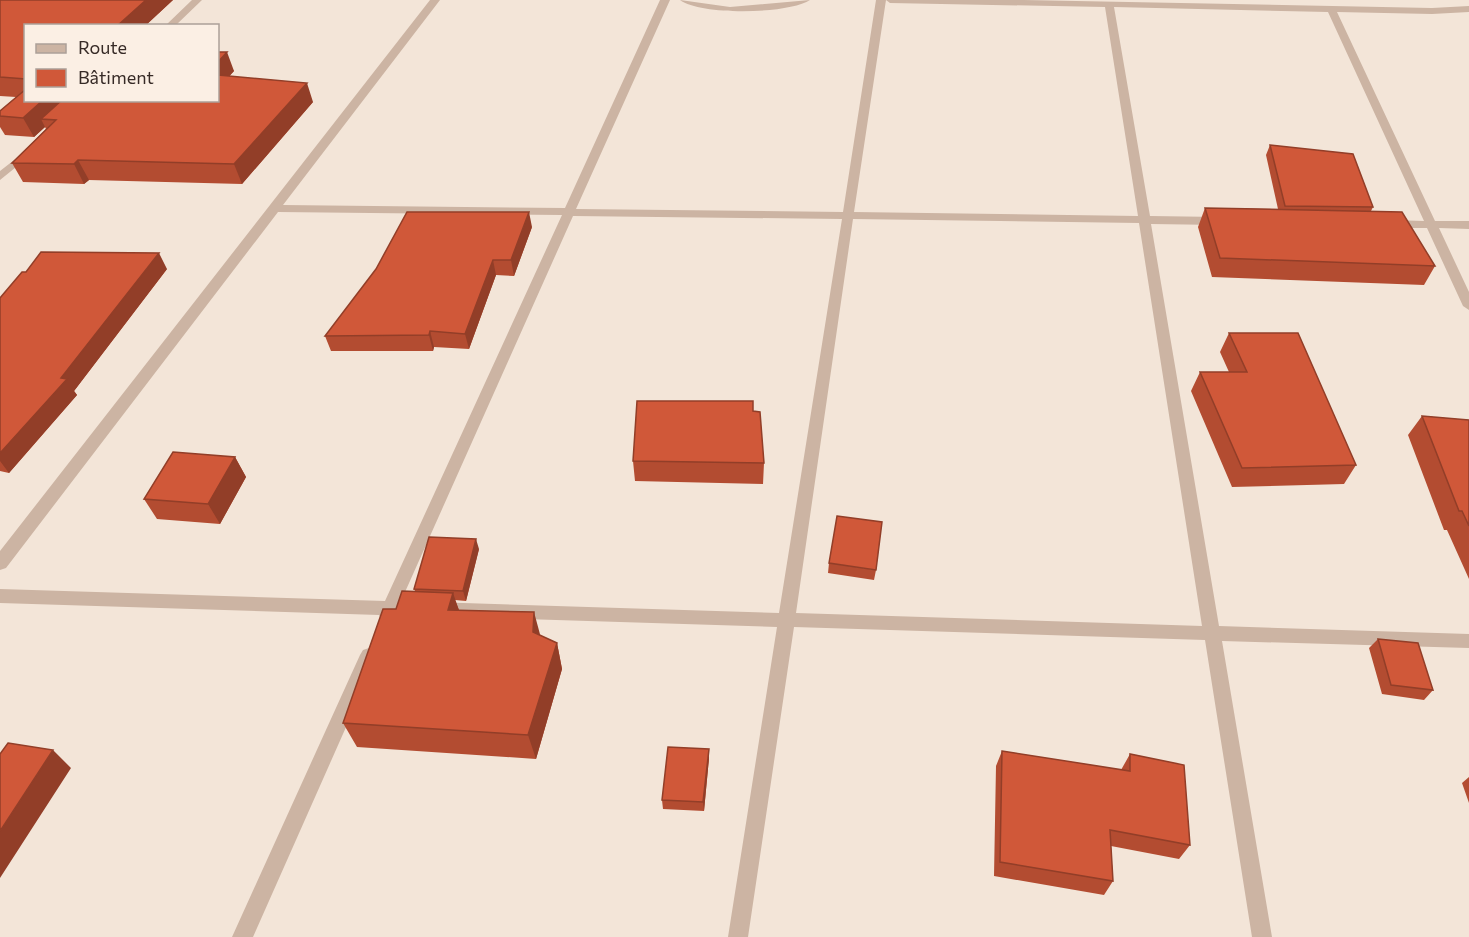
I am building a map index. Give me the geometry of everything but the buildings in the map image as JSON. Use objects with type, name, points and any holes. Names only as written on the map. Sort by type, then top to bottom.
[{"type":"street","points":[[171,24],[197,0]]},
{"type":"street","points":[[0,563],[435,0]]},
{"type":"street","points":[[242,937],[664,0]]},
{"type":"street","points":[[684,0],[721,10],[748,10],[805,0]]},
{"type":"street","points":[[738,937],[881,0]]},
{"type":"street","points":[[890,0],[1109,4],[1192,3],[1432,12],[1469,9]]},
{"type":"street","points":[[1109,4],[1262,937]]},
{"type":"street","points":[[1330,9],[1469,306]]},
{"type":"street","points":[[0,177],[34,147]]},
{"type":"street","points":[[275,208],[1228,221]]},
{"type":"street","points":[[1383,224],[1469,225]]},
{"type":"street","points":[[0,596],[1469,641]]}]
